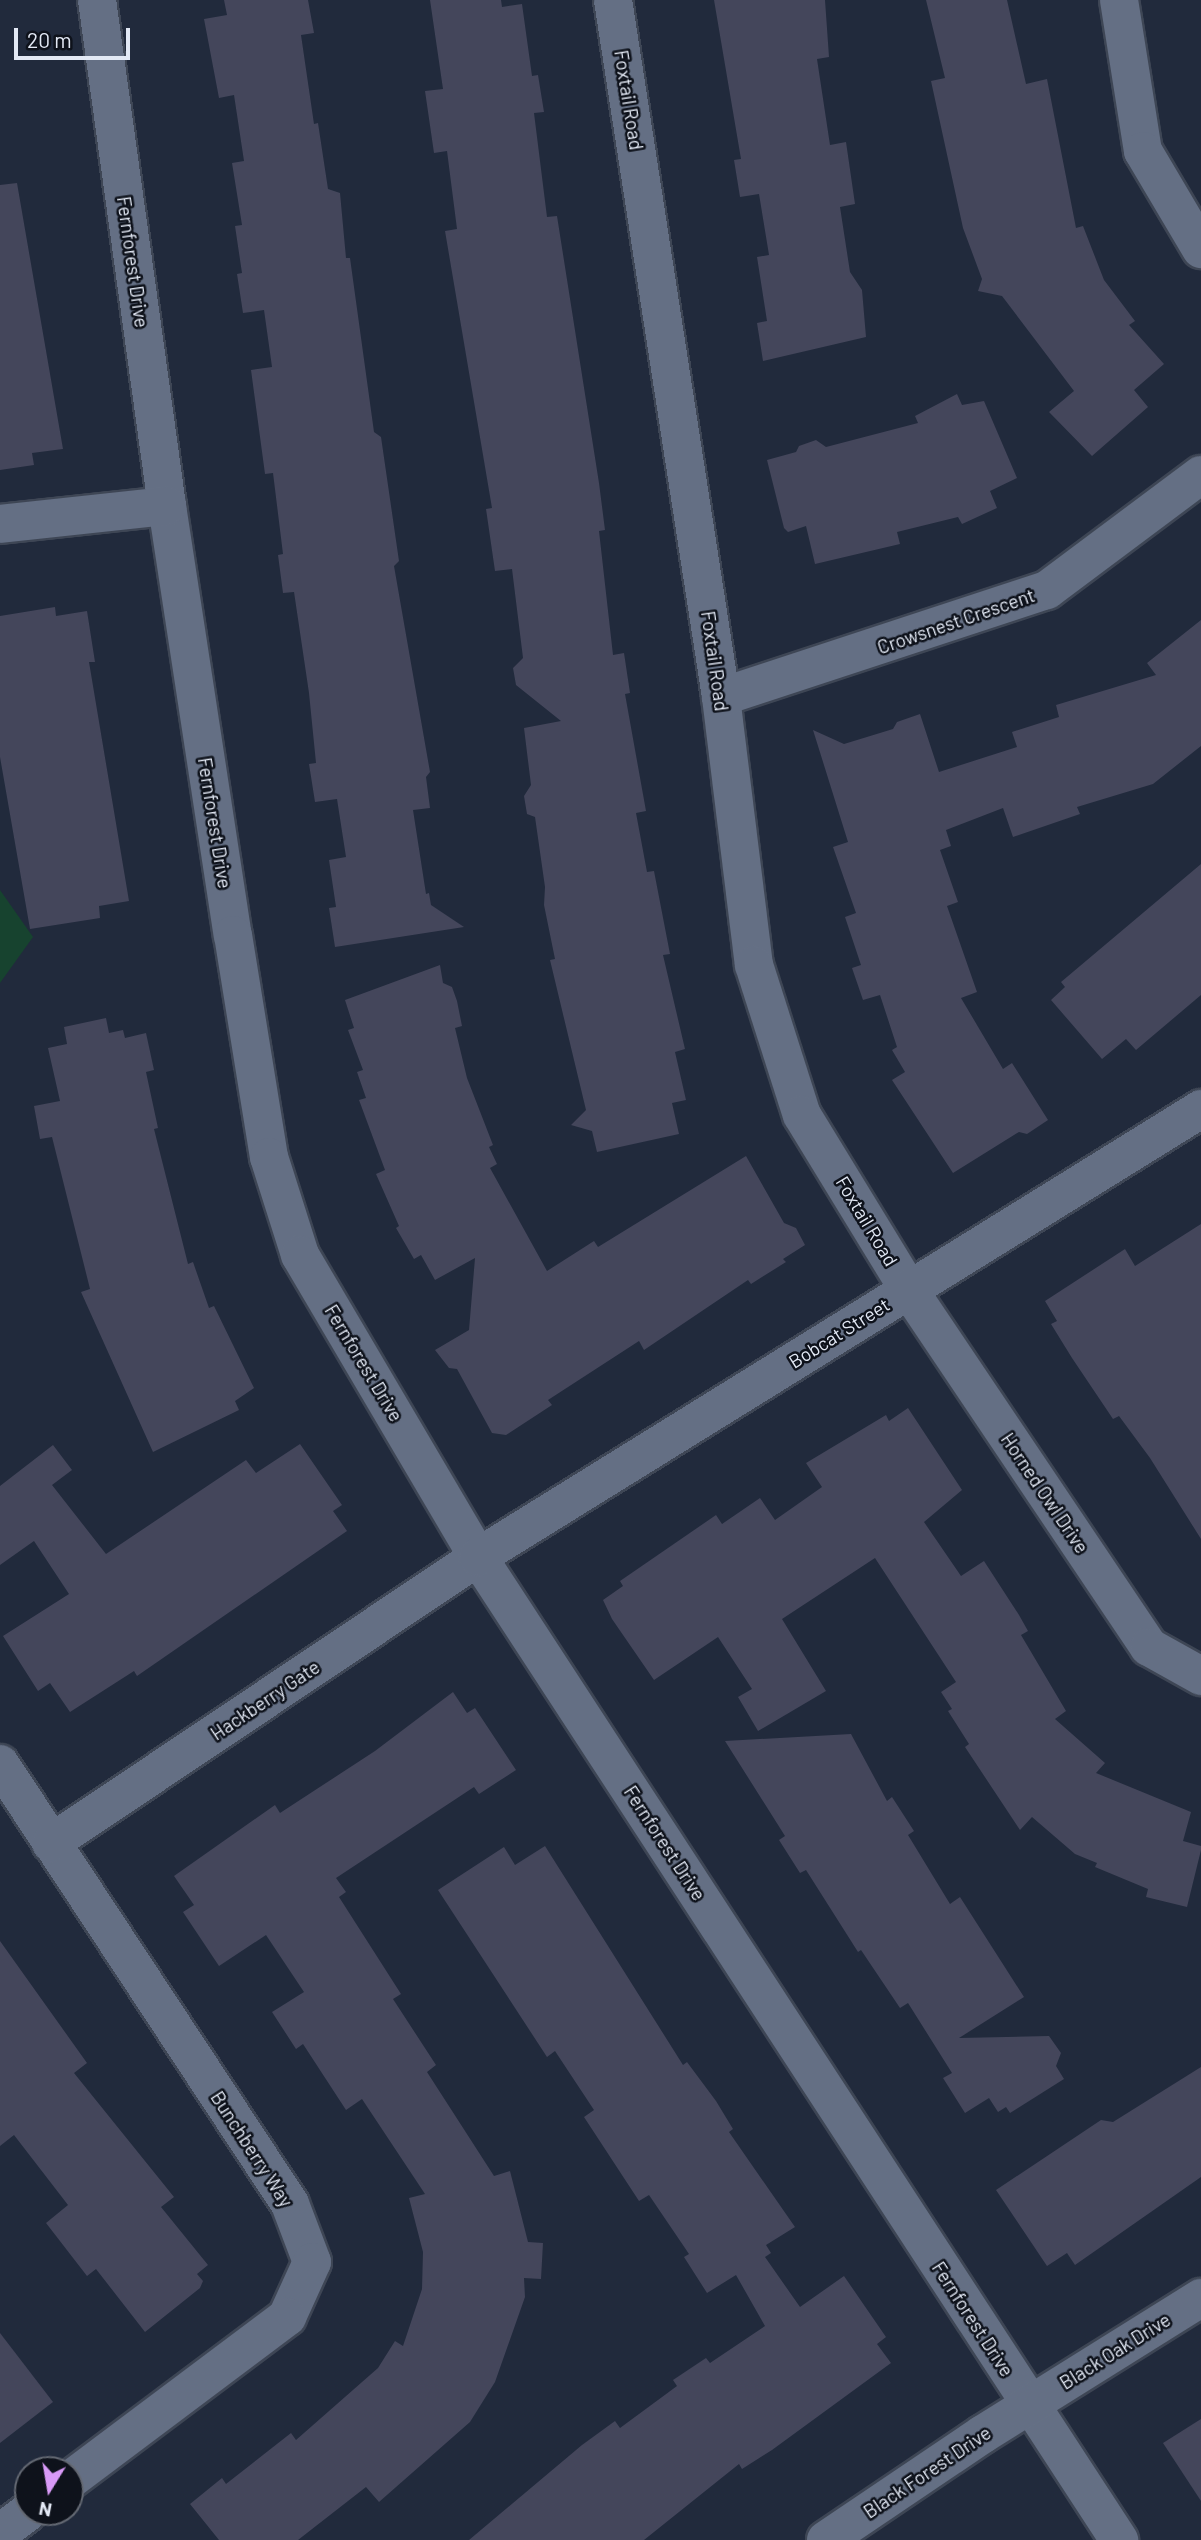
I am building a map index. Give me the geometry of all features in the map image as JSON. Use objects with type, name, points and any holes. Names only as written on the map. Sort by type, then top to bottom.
[{"type":"street","name":"Fernforest Drive","points":[[97,0],[167,506],[268,1157],[300,1255],[478,1557],[1119,2540]]},
{"type":"street","name":"Foxtail Road","points":[[613,0],[721,697],[758,978],[802,1115],[909,1290]]},
{"type":"street","points":[[1119,0],[1143,151],[1201,249]]},
{"type":"street","name":"Crowsnest Crescent","points":[[721,697],[1047,590],[1201,475]]},
{"type":"street","points":[[0,524],[167,506]]},
{"type":"street","name":"Bobcat Street","points":[[478,1557],[1201,1109]]},
{"type":"street","name":"Horned Owl Drive","points":[[909,1290],[1149,1647],[1201,1676]]},
{"type":"street","name":"Hackberry Gate","points":[[51,1843],[478,1557]]},
{"type":"street","name":"Bunchberry Way","points":[[0,1764],[290,2204],[312,2262],[287,2317],[84,2469]]},
{"type":"street","name":"Black Oak Drive","points":[[1029,2405],[1201,2298]]},
{"type":"street","name":"Black Forest Drive","points":[[826,2540],[1029,2405]]},
{"type":"green space","points":[[0,890],[33,937],[0,983]]},
{"type":"building","points":[[224,0],[308,0],[314,33],[301,35],[314,124],[318,123],[328,189],[340,193],[346,258],[350,258],[374,432],[381,437],[399,561],[394,566],[430,772],[426,777],[430,808],[413,810],[426,894],[429,893],[431,905],[464,927],[335,947],[329,908],[336,907],[329,860],[346,857],[337,799],[315,802],[309,764],[316,763],[309,693],[294,592],[283,593],[278,555],[283,554],[273,473],[265,474],[251,370],[272,367],[264,310],[243,313],[237,274],[242,273],[235,226],[242,225],[232,163],[244,161],[234,95],[219,98],[204,19],[227,15]]},
{"type":"building","points":[[430,0],[501,0],[502,7],[522,4],[532,76],[538,75],[544,112],[534,113],[547,217],[557,216],[599,483],[605,530],[599,531],[613,655],[624,653],[630,693],[625,694],[646,811],[636,813],[647,872],[654,871],[670,954],[663,955],[685,1049],[675,1052],[686,1100],[672,1103],[679,1134],[597,1152],[592,1131],[571,1125],[586,1110],[550,960],[555,959],[544,905],[545,887],[535,817],[527,814],[524,796],[531,785],[524,728],[561,721],[516,685],[513,668],[523,658],[512,569],[495,571],[486,509],[492,508],[445,231],[457,229],[447,151],[434,153],[425,91],[443,89]]},
{"type":"building","points":[[714,0],[825,0],[829,57],[817,59],[830,145],[846,142],[855,204],[840,207],[850,272],[862,290],[866,337],[763,361],[757,323],[767,321],[757,257],[769,255],[759,194],[740,197],[734,160],[741,159]]},
{"type":"building","points":[[926,0],[1007,0],[1026,84],[1047,79],[1076,228],[1083,226],[1104,280],[1135,321],[1129,325],[1164,364],[1134,390],[1148,407],[1092,456],[1049,412],[1074,391],[1002,296],[978,291],[982,279],[963,228],[931,81],[945,78]]},
{"type":"building","points":[[17,183],[63,449],[32,453],[34,465],[0,470],[0,185]]},
{"type":"building","points":[[957,394],[962,405],[984,401],[1017,478],[990,491],[997,508],[962,524],[958,517],[897,532],[900,544],[815,564],[806,526],[788,532],[784,528],[767,460],[796,452],[799,446],[816,440],[826,447],[918,423],[915,416]]},
{"type":"building","points":[[55,607],[56,616],[87,611],[95,662],[89,662],[129,901],[99,906],[100,918],[30,929],[0,757],[0,616]]},
{"type":"building","points":[[1201,620],[1201,746],[1153,784],[1077,807],[1080,814],[1013,837],[1003,808],[946,830],[951,846],[940,850],[958,902],[947,906],[977,992],[961,998],[1003,1069],[1012,1063],[1048,1120],[1027,1134],[1019,1132],[953,1173],[892,1080],[905,1072],[892,1050],[897,1047],[880,995],[863,1000],[852,968],[861,965],[845,917],[856,913],[833,847],[848,842],[813,730],[844,744],[893,729],[897,722],[920,714],[939,772],[1017,747],[1012,732],[1059,717],[1056,705],[1156,675],[1147,663]]},
{"type":"building","points":[[1201,864],[1201,995],[1136,1050],[1126,1039],[1102,1059],[1051,1000],[1065,987],[1061,982]]},
{"type":"building","points":[[440,965],[443,983],[452,987],[457,1001],[462,1026],[455,1028],[467,1078],[493,1145],[489,1147],[497,1164],[490,1168],[547,1271],[594,1241],[598,1247],[746,1156],[784,1223],[796,1228],[805,1245],[783,1259],[786,1262],[751,1284],[748,1280],[644,1350],[639,1341],[548,1400],[552,1405],[506,1435],[492,1433],[457,1369],[449,1368],[435,1350],[469,1330],[475,1258],[435,1280],[421,1255],[414,1259],[396,1228],[399,1226],[376,1174],[385,1170],[359,1100],[366,1098],[357,1072],[363,1070],[348,1030],[354,1028],[345,1000]]},
{"type":"building","points":[[106,1018],[109,1033],[123,1030],[125,1038],[146,1033],[154,1070],[146,1072],[158,1128],[154,1129],[188,1264],[193,1262],[209,1308],[214,1306],[254,1388],[235,1401],[239,1410],[153,1452],[81,1292],[90,1289],[52,1137],[40,1139],[34,1106],[60,1101],[48,1048],[67,1044],[64,1027]]},
{"type":"building","points":[[1201,1224],[1201,1539],[1150,1458],[1119,1416],[1113,1419],[1072,1358],[1051,1324],[1057,1321],[1045,1301],[1125,1249],[1135,1266]]},
{"type":"building","points":[[908,1408],[962,1490],[924,1522],[961,1576],[984,1561],[1028,1631],[1021,1635],[1066,1711],[1055,1719],[1105,1763],[1096,1773],[1191,1812],[1183,1841],[1201,1846],[1201,1850],[1187,1907],[1146,1897],[1148,1889],[1095,1867],[1097,1863],[1075,1854],[1032,1817],[1020,1830],[965,1747],[969,1744],[948,1711],[952,1709],[941,1692],[956,1682],[875,1558],[782,1619],[826,1691],[758,1731],[738,1697],[752,1689],[718,1637],[654,1680],[612,1619],[603,1600],[623,1586],[620,1581],[716,1515],[722,1524],[760,1498],[775,1520],[822,1487],[806,1463],[886,1415],[889,1421]]},
{"type":"building","points":[[300,1444],[342,1505],[333,1511],[347,1531],[137,1676],[134,1671],[70,1712],[50,1683],[38,1691],[3,1636],[69,1594],[34,1541],[0,1565],[0,1486],[53,1445],[72,1470],[52,1485],[106,1554],[246,1460],[256,1473]]},
{"type":"building","points":[[453,1692],[467,1713],[475,1708],[516,1770],[479,1794],[474,1787],[336,1878],[346,1892],[339,1897],[401,1994],[393,1999],[436,2065],[427,2072],[494,2176],[510,2171],[528,2242],[543,2243],[541,2279],[524,2278],[525,2297],[495,2382],[470,2422],[379,2502],[366,2487],[298,2540],[219,2540],[190,2504],[222,2478],[226,2484],[291,2433],[296,2440],[378,2368],[395,2341],[403,2346],[422,2289],[423,2252],[409,2198],[425,2194],[362,2099],[346,2110],[303,2044],[296,2049],[272,2012],[304,1992],[266,1935],[219,1966],[183,1912],[194,1905],[174,1876],[275,1805],[280,1813],[375,1751]]},
{"type":"building","points":[[851,1734],[887,1801],[892,1797],[914,1831],[908,1835],[950,1904],[960,1897],[1024,1997],[959,2038],[1049,2036],[1061,2053],[1056,2066],[1064,2079],[1010,2113],[1006,2107],[998,2112],[989,2098],[965,2113],[943,2078],[952,2073],[908,2003],[900,2008],[861,1950],[858,1952],[806,1870],[800,1873],[779,1840],[785,1836],[725,1741]]},
{"type":"building","points":[[545,1846],[683,2065],[687,2062],[716,2101],[733,2129],[729,2132],[795,2227],[766,2245],[771,2253],[765,2257],[800,2307],[844,2276],[886,2337],[877,2344],[891,2363],[772,2450],[742,2469],[739,2464],[644,2540],[469,2540],[582,2445],[615,2421],[620,2428],[677,2386],[673,2380],[706,2358],[710,2363],[765,2326],[736,2275],[707,2293],[684,2257],[689,2254],[649,2195],[639,2201],[584,2117],[594,2110],[555,2051],[547,2057],[438,1890],[504,1847],[515,1865]]},
{"type":"building","points":[[0,1941],[87,2063],[74,2073],[174,2197],[161,2207],[208,2265],[197,2274],[203,2281],[200,2288],[145,2332],[96,2269],[87,2276],[46,2223],[68,2205],[14,2135],[0,2146]]},
{"type":"building","points":[[1201,2067],[1201,2177],[1075,2265],[1067,2253],[1047,2266],[996,2190],[1101,2120],[1113,2122]]},
{"type":"building","points":[[0,2333],[53,2402],[0,2443]]},
{"type":"building","points":[[1201,2419],[1201,2501],[1163,2443]]}]
